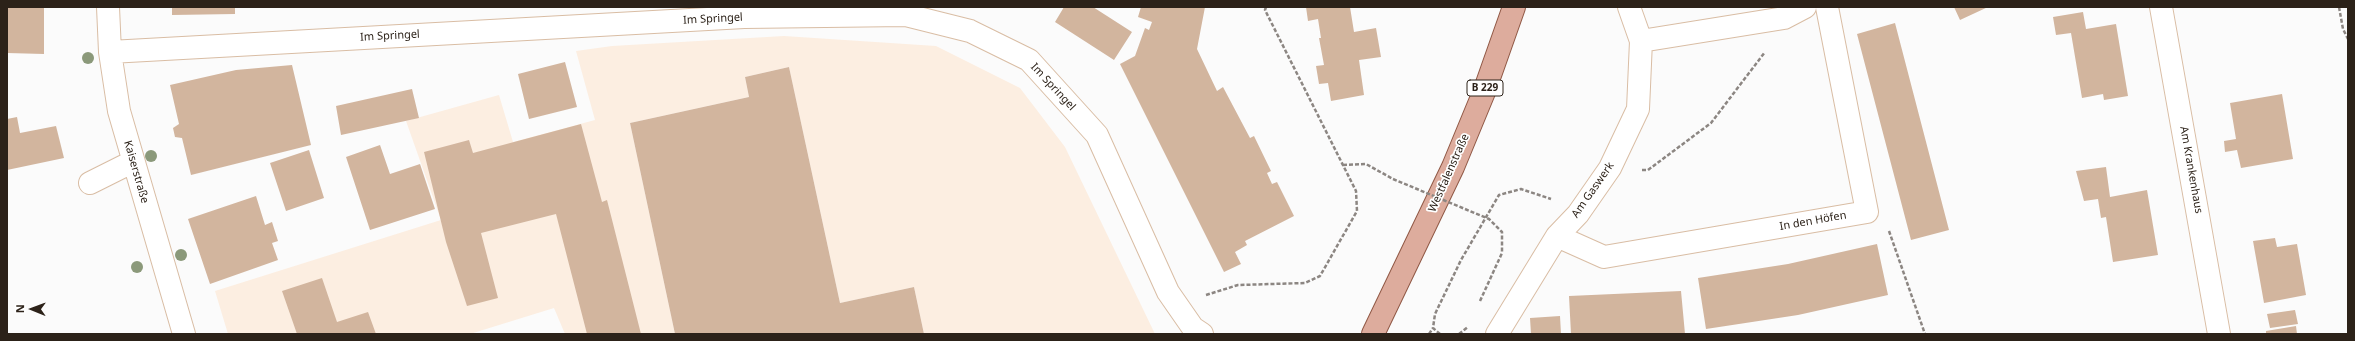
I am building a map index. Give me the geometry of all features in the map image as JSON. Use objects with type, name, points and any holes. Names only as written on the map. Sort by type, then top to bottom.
[{"type":"main road","name":"Westfalenstraße","points":[[1373,334],[1453,167],[1484,92],[1514,7]]},
{"type":"street","name":"Kaiserstraße","points":[[108,7],[110,52],[118,110],[132,162],[184,334]]},
{"type":"street","name":"Am Gaswerk","points":[[1497,334],[1557,236],[1578,214],[1610,168],[1638,109],[1641,41],[1629,7]]},
{"type":"street","points":[[1641,41],[1784,18],[1805,7]]},
{"type":"street","points":[[1827,7],[1867,212]]},
{"type":"street","name":"Am Krankenhaus","points":[[2161,7],[2219,334]]},
{"type":"street","name":"Im Springel","points":[[110,52],[744,17],[906,15],[970,31],[1029,60],[1097,135],[1168,292],[1193,328],[1202,334]]},
{"type":"street","points":[[90,183],[132,162]]},
{"type":"street","name":"In den Höfen","points":[[1557,236],[1604,258],[1867,212]]},
{"type":"path","points":[[1207,295],[1238,285],[1305,283],[1320,276],[1357,211],[1356,191],[1265,10],[1266,7]]},
{"type":"path","points":[[2339,7],[2343,30],[2348,39]]},
{"type":"path","points":[[1610,168],[1648,170],[1711,123],[1764,53],[1784,18]]},
{"type":"path","points":[[1344,165],[1366,164],[1393,179],[1489,218],[1496,224],[1502,232],[1502,253],[1479,304]]},
{"type":"path","points":[[1430,334],[1433,328],[1435,314],[1461,260],[1500,195],[1520,189],[1545,196],[1578,214]]},
{"type":"path","points":[[1867,212],[1888,226],[1925,334]]},
{"type":"path","points":[[1459,334],[1469,325]]},
{"type":"path","points":[[1433,328],[1440,334]]},
{"type":"shaded area","points":[[784,36],[936,46],[1020,88],[1065,147],[1155,334],[924,334],[914,287],[840,303],[789,67],[745,77],[749,97],[630,123],[675,334],[565,334],[554,308],[470,334],[228,334],[215,291],[441,220],[406,121],[499,95],[513,142],[595,120],[576,51],[612,46]]},
{"type":"building","points":[[7,7],[44,7],[44,54],[7,53]]},
{"type":"building","points":[[172,7],[235,7],[235,14],[172,15]]},
{"type":"building","points":[[1064,7],[1093,7],[1132,32],[1114,60],[1055,22]]},
{"type":"building","points":[[1141,7],[1205,7],[1197,49],[1217,91],[1223,87],[1250,138],[1254,136],[1271,171],[1267,173],[1272,184],[1277,182],[1294,216],[1245,241],[1247,245],[1235,252],[1241,264],[1224,272],[1120,64],[1135,56],[1145,28],[1149,30],[1152,22],[1138,17]]},
{"type":"building","points":[[1306,7],[1350,7],[1354,32],[1376,28],[1381,57],[1359,60],[1364,95],[1331,101],[1328,83],[1319,84],[1316,66],[1324,65],[1319,38],[1321,38],[1318,19],[1308,21]]},
{"type":"building","points":[[1954,7],[1988,7],[1960,20]]},
{"type":"building","points":[[2083,12],[2086,29],[2116,24],[2128,96],[2104,100],[2103,94],[2082,98],[2071,33],[2056,35],[2053,17]]},
{"type":"building","points":[[1895,23],[1949,230],[1911,240],[1857,34]]},
{"type":"building","points":[[565,62],[577,107],[529,119],[518,74]]},
{"type":"building","points":[[292,65],[311,145],[191,175],[182,138],[175,137],[173,128],[179,124],[170,85],[236,70]]},
{"type":"building","points":[[789,67],[840,303],[914,287],[924,334],[675,334],[630,123],[749,97],[745,77]]},
{"type":"building","points":[[412,89],[419,118],[341,135],[336,106]]},
{"type":"building","points":[[2282,94],[2293,159],[2241,168],[2237,150],[2225,152],[2224,141],[2236,139],[2230,103]]},
{"type":"building","points":[[17,117],[20,133],[56,126],[64,158],[7,170],[7,119]]},
{"type":"building","points":[[581,124],[602,202],[607,200],[641,334],[587,334],[556,214],[481,233],[498,298],[467,306],[446,242],[424,152],[469,140],[473,153]]},
{"type":"building","points":[[380,145],[390,174],[420,164],[435,209],[370,230],[346,157]]},
{"type":"building","points":[[309,150],[324,198],[286,211],[270,163]]},
{"type":"building","points":[[2106,167],[2110,197],[2147,190],[2158,255],[2113,262],[2106,217],[2101,218],[2098,199],[2084,201],[2076,171]]},
{"type":"building","points":[[256,196],[265,225],[272,222],[278,241],[272,243],[278,260],[210,284],[188,219]]},
{"type":"building","points":[[2275,238],[2277,247],[2297,244],[2306,295],[2264,303],[2253,241]]},
{"type":"building","points":[[1877,244],[1888,295],[1798,315],[1706,329],[1698,278],[1788,264]]},
{"type":"building","points":[[322,278],[337,322],[368,312],[376,334],[297,334],[282,291]]},
{"type":"building","points":[[1681,291],[1685,334],[1571,334],[1569,296]]},
{"type":"building","points":[[2295,310],[2298,324],[2270,328],[2267,314]]},
{"type":"building","points":[[1560,316],[1561,334],[1531,334],[1530,318]]},
{"type":"building","points":[[2296,326],[2297,334],[2266,334],[2266,331]]}]
